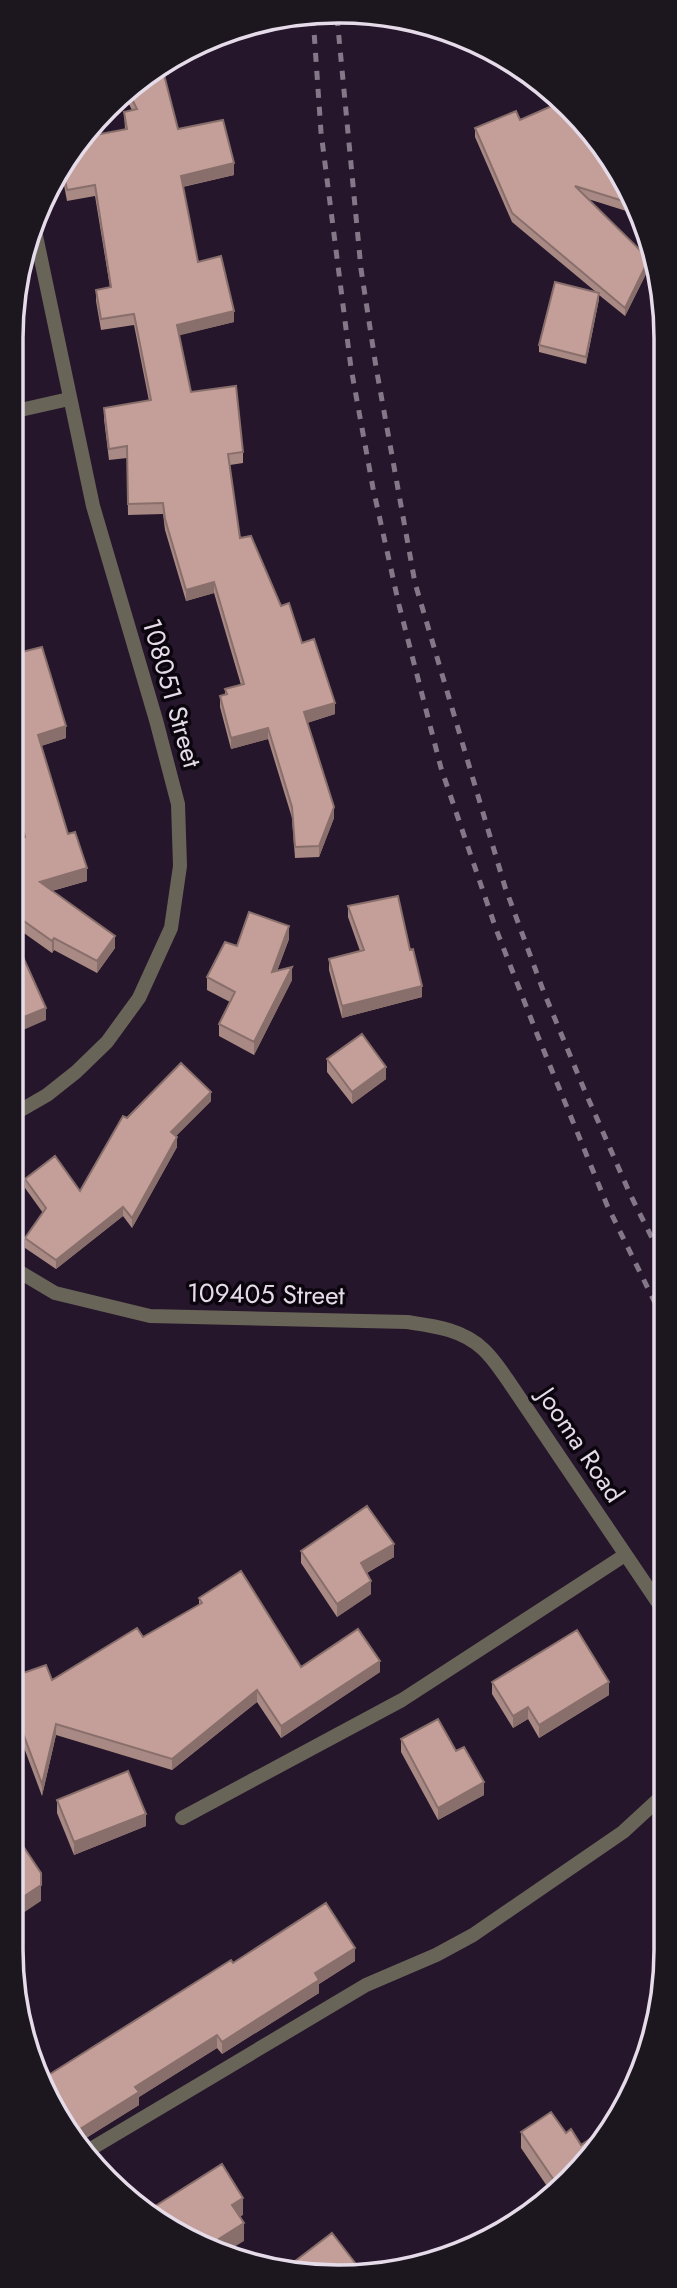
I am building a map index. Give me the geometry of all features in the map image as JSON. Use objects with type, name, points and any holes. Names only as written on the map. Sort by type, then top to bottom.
[{"type":"street","name":"108051 Street","points":[[23,1109],[47,1095],[76,1072],[107,1042],[139,998],[171,928],[180,866],[178,804],[93,506],[38,245]]},
{"type":"street","points":[[23,409],[69,399]]},
{"type":"street","name":"109405 Street","points":[[23,1274],[55,1293],[150,1316],[355,1320],[407,1322],[440,1327],[458,1333],[482,1348],[508,1379]]},
{"type":"street","name":"Jooma Road","points":[[508,1379],[654,1597]]},
{"type":"street","points":[[182,1818],[402,1700],[625,1555]]},
{"type":"street","points":[[93,2148],[366,1985],[436,1955],[473,1935],[623,1832],[654,1803]]},
{"type":"building","points":[[164,75],[178,129],[223,120],[234,163],[181,176],[198,262],[221,256],[234,311],[177,325],[191,392],[236,386],[243,452],[228,454],[240,538],[251,536],[281,606],[289,603],[302,643],[314,639],[335,703],[304,712],[334,807],[319,846],[295,847],[292,807],[268,728],[231,738],[220,696],[227,694],[225,689],[244,684],[214,582],[186,590],[165,519],[163,503],[128,504],[127,446],[109,449],[104,408],[151,400],[134,314],[101,319],[96,290],[111,287],[95,185],[67,190],[65,181],[97,135],[127,129],[124,112],[137,109],[132,99]]},
{"type":"building","points":[[552,106],[589,146],[612,181],[623,201],[575,186],[641,251],[645,266],[625,308],[512,213],[475,128],[516,111],[520,120]]},
{"type":"building","points":[[555,282],[599,293],[586,357],[539,345]]},
{"type":"building","points":[[42,647],[66,726],[38,735],[68,834],[75,832],[87,868],[40,882],[115,936],[97,961],[54,938],[52,941],[23,920],[23,652]]},
{"type":"building","points":[[398,896],[410,950],[413,949],[422,986],[342,1006],[329,959],[364,950],[348,906]]},
{"type":"building","points":[[249,912],[289,926],[272,972],[292,967],[254,1042],[219,1024],[235,992],[207,977],[225,942],[237,946]]},
{"type":"building","points":[[23,957],[46,1008],[23,1017]]},
{"type":"building","points":[[362,1034],[386,1067],[352,1092],[327,1059]]},
{"type":"building","points":[[181,1063],[211,1092],[171,1132],[177,1137],[132,1218],[123,1207],[56,1260],[25,1238],[46,1208],[25,1179],[55,1156],[80,1191],[123,1116],[127,1118]]},
{"type":"building","points":[[367,1506],[394,1544],[361,1563],[371,1581],[337,1604],[301,1551]]},
{"type":"building","points":[[241,1571],[301,1667],[358,1629],[380,1661],[281,1726],[257,1690],[172,1759],[56,1724],[42,1784],[23,1733],[23,1673],[46,1665],[52,1680],[137,1628],[143,1637],[202,1603],[199,1598]]},
{"type":"building","points":[[577,1630],[609,1682],[539,1725],[528,1707],[513,1716],[492,1682]]},
{"type":"building","points":[[438,1719],[456,1751],[464,1747],[484,1782],[438,1808],[401,1739]]},
{"type":"building","points":[[128,1771],[146,1814],[74,1842],[57,1800]]},
{"type":"building","points":[[23,1846],[41,1873],[41,1885],[23,1897]]},
{"type":"building","points":[[326,1903],[355,1948],[315,1973],[319,1980],[222,2042],[217,2035],[135,2087],[139,2092],[79,2130],[49,2075],[231,1960],[233,1963]]},
{"type":"building","points":[[551,2112],[566,2133],[571,2129],[581,2145],[592,2137],[554,2180],[521,2132]]},
{"type":"building","points":[[222,2164],[243,2198],[232,2205],[244,2223],[216,2240],[155,2206]]},
{"type":"building","points":[[332,2233],[357,2265],[318,2265],[293,2262]]},
{"type":"railway","points":[[313,23],[321,132],[351,368],[373,488],[399,605],[441,768],[496,929],[537,1034],[607,1205],[654,1301]]},
{"type":"railway","points":[[338,23],[361,269],[415,583],[505,887],[543,990],[584,1089],[654,1242]]}]
